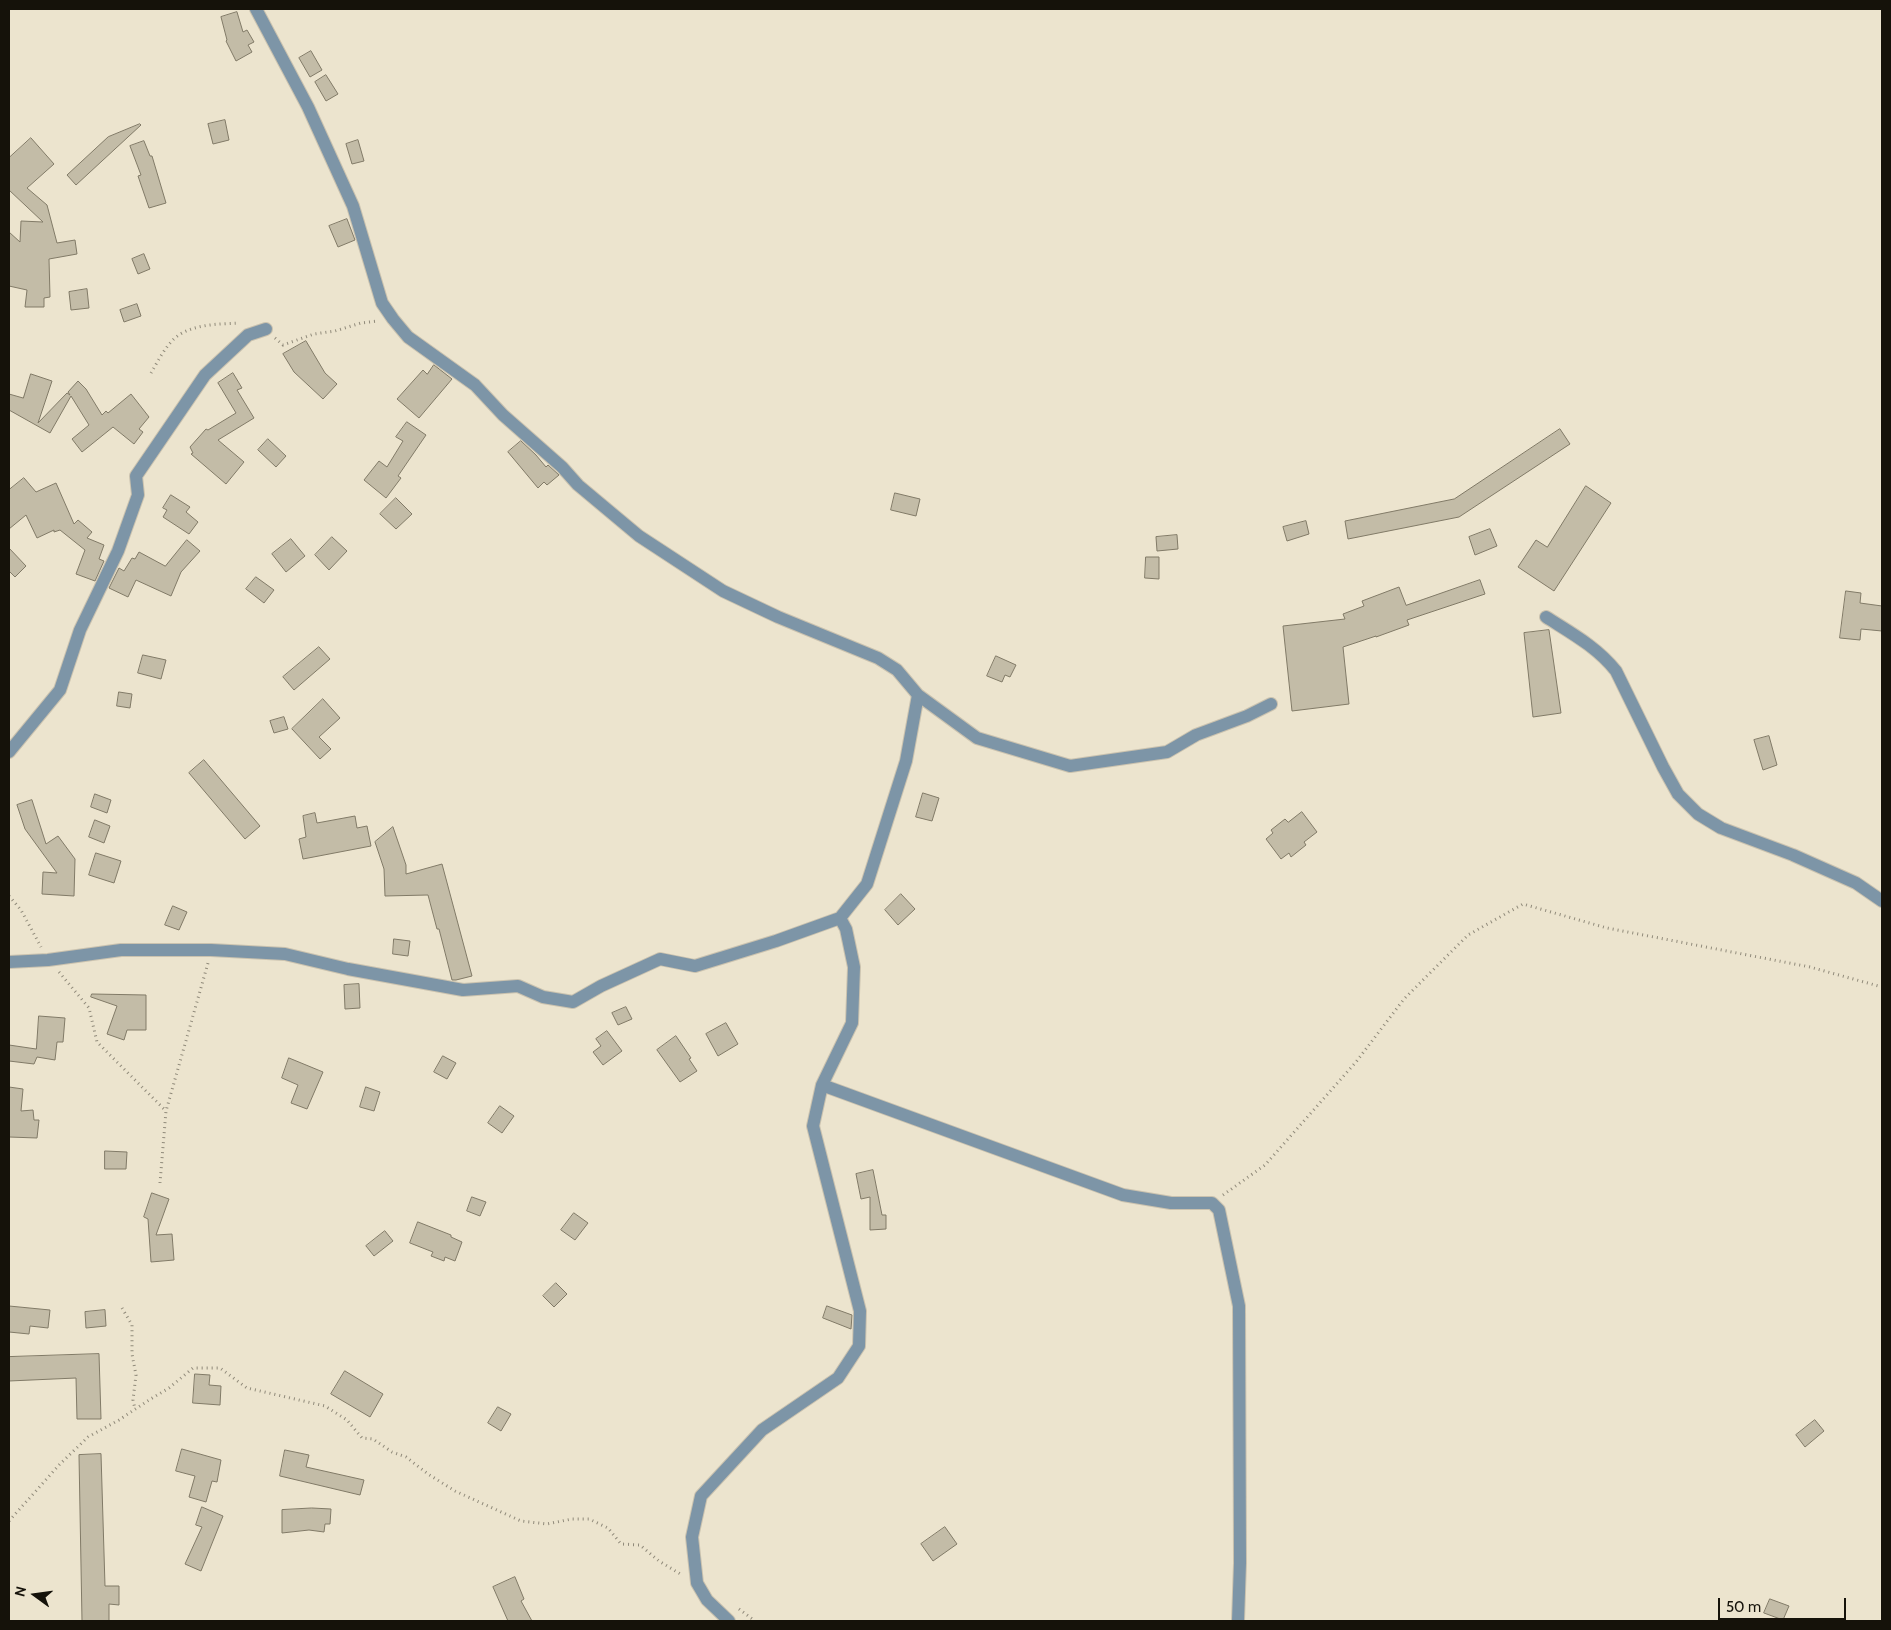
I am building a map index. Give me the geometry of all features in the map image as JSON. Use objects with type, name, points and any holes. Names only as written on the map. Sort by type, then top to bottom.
[{"type":"street","points":[[256,9],[308,108],[353,206],[382,302],[393,319],[408,337],[475,384],[503,415],[562,468],[578,485],[639,536],[723,591],[778,617],[878,658],[897,670],[918,695],[977,738],[1070,766],[1167,752],[1196,735],[1247,716],[1271,704]]},
{"type":"street","points":[[9,752],[60,690],[80,630],[118,551],[138,495],[136,476],[160,438],[205,375],[248,335],[266,329]]},
{"type":"street","points":[[1546,617],[1591,646],[1616,671],[1663,768],[1678,794],[1698,814],[1720,828],[1794,855],[1856,883],[1882,901]]},
{"type":"street","points":[[9,962],[48,960],[121,950],[211,950],[285,954],[348,969],[463,990],[518,986],[543,997],[573,1002],[601,986],[660,959],[695,966],[776,941],[840,918],[867,884],[906,761],[918,695]]},
{"type":"street","points":[[729,1621],[707,1600],[697,1583],[692,1537],[701,1496],[762,1430],[838,1378],[860,1346],[860,1311],[813,1126],[822,1086],[852,1023],[854,967],[846,929],[840,918]]},
{"type":"street","points":[[822,1086],[1123,1195],[1171,1203],[1212,1203],[1219,1210],[1239,1306],[1240,1563],[1238,1621]]},
{"type":"path","points":[[9,896],[21,910],[48,960],[89,1008],[97,1042],[166,1111]]},
{"type":"path","points":[[1212,1203],[1265,1165],[1356,1062],[1404,999],[1468,935],[1523,904],[1607,928],[1810,967],[1882,987]]},
{"type":"path","points":[[160,1183],[166,1111],[211,950]]},
{"type":"path","points":[[122,1308],[132,1325],[132,1354],[136,1375],[133,1400],[136,1409]]},
{"type":"path","points":[[9,1521],[60,1464],[88,1437],[170,1388],[193,1368],[220,1368],[247,1388],[325,1406],[347,1420],[362,1438],[372,1439],[392,1452],[406,1457],[455,1491],[521,1521],[547,1524],[572,1519],[590,1519],[608,1528],[621,1544],[640,1546],[659,1561],[697,1583]]},
{"type":"path","points":[[736,1606],[755,1621]]},
{"type":"building","points":[[237,12],[243,32],[247,30],[254,42],[248,45],[252,52],[236,61],[226,41],[221,17]]},
{"type":"building","points":[[311,51],[322,70],[310,77],[299,58]]},
{"type":"building","points":[[326,75],[338,94],[326,101],[315,82]]},
{"type":"building","points":[[225,120],[229,140],[213,144],[208,124]]},
{"type":"building","points":[[140,124],[76,185],[67,175],[108,137]]},
{"type":"building","points":[[31,138],[54,164],[27,188],[47,205],[57,243],[75,240],[77,254],[49,259],[50,297],[44,298],[44,307],[25,307],[27,290],[9,286],[9,232],[20,242],[21,221],[43,222],[9,190],[9,158]]},
{"type":"building","points":[[358,140],[364,161],[352,164],[346,144]]},
{"type":"building","points":[[144,141],[150,156],[152,156],[166,203],[149,208],[138,176],[141,175],[130,146]]},
{"type":"building","points":[[347,219],[355,240],[338,247],[329,226]]},
{"type":"building","points":[[144,254],[150,269],[138,274],[132,259]]},
{"type":"building","points":[[87,289],[89,308],[71,310],[69,292]]},
{"type":"building","points":[[137,304],[141,316],[124,322],[120,310]]},
{"type":"building","points":[[306,341],[325,373],[337,384],[323,399],[294,372],[283,354]]},
{"type":"building","points":[[434,365],[452,379],[419,418],[397,399],[423,370],[427,374]]},
{"type":"building","points":[[233,373],[242,388],[237,390],[254,418],[218,440],[244,462],[226,484],[191,454],[193,453],[190,447],[206,429],[208,430],[236,413],[218,383]]},
{"type":"building","points":[[31,374],[52,381],[38,423],[67,393],[70,395],[68,392],[78,381],[86,389],[102,415],[106,411],[108,413],[131,394],[149,417],[139,429],[143,432],[134,444],[113,427],[82,452],[72,439],[89,425],[71,396],[50,433],[9,410],[9,394],[23,398]]},
{"type":"building","points":[[407,422],[426,435],[398,476],[401,478],[386,498],[364,480],[379,461],[387,467],[403,441],[396,437]]},
{"type":"building","points":[[1560,429],[1570,444],[1459,517],[1348,539],[1345,521],[1454,499]]},
{"type":"building","points":[[268,439],[286,456],[276,467],[258,450]]},
{"type":"building","points":[[521,441],[546,467],[548,465],[559,475],[547,485],[544,482],[538,488],[508,452]]},
{"type":"building","points":[[24,478],[36,492],[56,483],[74,524],[78,520],[92,532],[87,538],[104,545],[99,559],[104,561],[95,581],[76,574],[85,550],[60,530],[54,532],[54,530],[37,538],[26,515],[9,529],[9,490]]},
{"type":"building","points":[[1586,486],[1611,503],[1554,591],[1518,567],[1536,540],[1547,547]]},
{"type":"building","points":[[895,493],[920,499],[916,516],[891,510]]},
{"type":"building","points":[[171,495],[190,507],[186,512],[198,522],[189,534],[163,517],[167,510],[163,508]]},
{"type":"building","points":[[396,498],[412,514],[396,529],[380,514]]},
{"type":"building","points":[[1306,521],[1309,534],[1287,541],[1283,527]]},
{"type":"building","points":[[1490,529],[1497,546],[1475,555],[1469,537]]},
{"type":"building","points":[[1177,535],[1178,549],[1157,551],[1156,537]]},
{"type":"building","points":[[332,537],[347,551],[329,570],[315,555]]},
{"type":"building","points":[[291,539],[305,556],[286,572],[272,554]]},
{"type":"building","points":[[187,540],[200,551],[181,572],[171,596],[136,580],[128,597],[109,588],[119,568],[124,571],[132,558],[135,559],[139,552],[165,566]]},
{"type":"building","points":[[9,548],[26,566],[15,577],[9,571]]},
{"type":"building","points":[[1146,557],[1159,557],[1159,579],[1145,578]]},
{"type":"building","points":[[256,577],[274,590],[264,603],[246,589]]},
{"type":"building","points":[[1480,580],[1485,594],[1407,620],[1409,625],[1343,647],[1349,704],[1292,711],[1283,626],[1345,619],[1343,614],[1364,606],[1362,601],[1399,587],[1406,605]]},
{"type":"building","points":[[1846,591],[1861,593],[1860,603],[1882,606],[1882,631],[1861,629],[1860,640],[1840,638]]},
{"type":"building","points":[[1549,630],[1561,713],[1533,717],[1524,633]]},
{"type":"building","points":[[319,647],[330,659],[294,690],[283,677]]},
{"type":"building","points":[[143,655],[166,660],[161,679],[138,673]]},
{"type":"building","points":[[996,656],[1016,665],[1010,677],[1005,675],[1002,682],[987,676]]},
{"type":"building","points":[[119,692],[132,694],[130,708],[117,706]]},
{"type":"building","points":[[323,699],[340,718],[319,737],[331,749],[320,759],[292,729]]},
{"type":"building","points":[[284,717],[288,729],[274,733],[270,721]]},
{"type":"building","points":[[1769,736],[1777,765],[1763,770],[1754,740]]},
{"type":"building","points":[[204,760],[260,826],[245,839],[189,773]]},
{"type":"building","points":[[923,793],[939,798],[932,821],[916,817]]},
{"type":"building","points":[[95,794],[111,800],[107,813],[91,807]]},
{"type":"building","points":[[32,800],[46,844],[58,836],[75,859],[74,896],[42,894],[43,872],[57,873],[25,829],[17,805]]},
{"type":"building","points":[[1302,812],[1317,832],[1304,842],[1306,845],[1291,857],[1289,853],[1281,859],[1266,839],[1273,833],[1271,830],[1285,819],[1288,822]]},
{"type":"building","points":[[315,813],[317,823],[355,816],[357,828],[367,826],[371,846],[303,859],[299,839],[306,837],[303,816]]},
{"type":"building","points":[[95,820],[110,826],[104,843],[89,837]]},
{"type":"building","points":[[393,827],[406,865],[406,874],[442,864],[472,976],[452,980],[428,895],[385,896],[384,869],[375,842]]},
{"type":"building","points":[[96,853],[121,861],[114,883],[89,875]]},
{"type":"building","points":[[901,894],[915,909],[898,925],[885,910]]},
{"type":"building","points":[[173,906],[187,912],[179,930],[165,925]]},
{"type":"building","points":[[394,939],[410,941],[408,956],[393,954]]},
{"type":"building","points":[[359,984],[360,1008],[345,1009],[344,985]]},
{"type":"building","points":[[92,994],[146,995],[146,1030],[127,1030],[124,1040],[107,1034],[117,1006],[91,997]]},
{"type":"building","points":[[626,1007],[632,1019],[618,1025],[612,1013]]},
{"type":"building","points":[[39,1016],[65,1018],[63,1042],[57,1042],[55,1060],[37,1057],[34,1064],[9,1061],[9,1045],[36,1049]]},
{"type":"building","points":[[726,1023],[738,1044],[718,1056],[706,1034]]},
{"type":"building","points":[[607,1031],[622,1051],[603,1065],[593,1052],[601,1046],[596,1039]]},
{"type":"building","points":[[676,1036],[691,1058],[689,1059],[697,1071],[680,1082],[657,1050]]},
{"type":"building","points":[[443,1056],[456,1063],[447,1079],[434,1072]]},
{"type":"building","points":[[289,1058],[323,1072],[307,1109],[291,1103],[298,1085],[282,1078]]},
{"type":"building","points":[[9,1087],[23,1089],[21,1111],[33,1110],[34,1120],[39,1120],[37,1138],[9,1137]]},
{"type":"building","points":[[366,1087],[380,1092],[374,1111],[360,1107]]},
{"type":"building","points":[[500,1106],[514,1116],[502,1133],[488,1123]]},
{"type":"building","points":[[105,1151],[127,1152],[126,1169],[105,1169]]},
{"type":"building","points":[[873,1170],[882,1215],[886,1215],[886,1229],[870,1230],[870,1197],[861,1199],[856,1174]]},
{"type":"building","points":[[152,1193],[169,1199],[156,1235],[172,1234],[174,1260],[151,1262],[148,1219],[144,1217]]},
{"type":"building","points":[[472,1197],[486,1202],[480,1216],[467,1211]]},
{"type":"building","points":[[574,1213],[588,1223],[575,1240],[561,1230]]},
{"type":"building","points":[[418,1222],[451,1235],[451,1237],[462,1242],[455,1261],[445,1257],[444,1261],[431,1256],[433,1252],[410,1243]]},
{"type":"building","points":[[385,1231],[393,1241],[374,1256],[366,1246]]},
{"type":"building","points":[[556,1283],[567,1294],[554,1307],[543,1296]]},
{"type":"building","points":[[9,1306],[50,1310],[48,1328],[30,1326],[29,1334],[9,1332]]},
{"type":"building","points":[[827,1306],[852,1315],[851,1329],[823,1318]]},
{"type":"building","points":[[105,1310],[106,1326],[86,1328],[85,1312]]},
{"type":"building","points":[[99,1354],[101,1419],[77,1419],[76,1378],[9,1381],[9,1357]]},
{"type":"building","points":[[345,1371],[383,1394],[370,1417],[331,1394]]},
{"type":"building","points":[[195,1374],[210,1375],[209,1385],[221,1386],[220,1405],[193,1403]]},
{"type":"building","points":[[498,1407],[511,1414],[501,1431],[488,1423]]},
{"type":"building","points":[[1815,1420],[1824,1431],[1805,1447],[1796,1435]]},
{"type":"building","points":[[182,1449],[221,1460],[217,1482],[212,1481],[206,1502],[189,1497],[195,1476],[176,1471]]},
{"type":"building","points":[[285,1450],[309,1455],[306,1467],[364,1480],[360,1495],[280,1476]]},
{"type":"building","points":[[101,1454],[105,1586],[119,1586],[119,1605],[109,1604],[109,1621],[82,1621],[79,1455]]},
{"type":"building","points":[[202,1507],[223,1516],[201,1571],[185,1564],[202,1527],[196,1525]]},
{"type":"building","points":[[331,1509],[330,1524],[325,1524],[324,1532],[309,1530],[282,1533],[282,1510]]},
{"type":"building","points":[[945,1527],[957,1544],[933,1561],[921,1544]]},
{"type":"building","points":[[515,1577],[524,1599],[521,1601],[532,1621],[508,1621],[493,1587]]},
{"type":"building","points":[[1770,1599],[1789,1606],[1783,1620],[1764,1613]]}]
